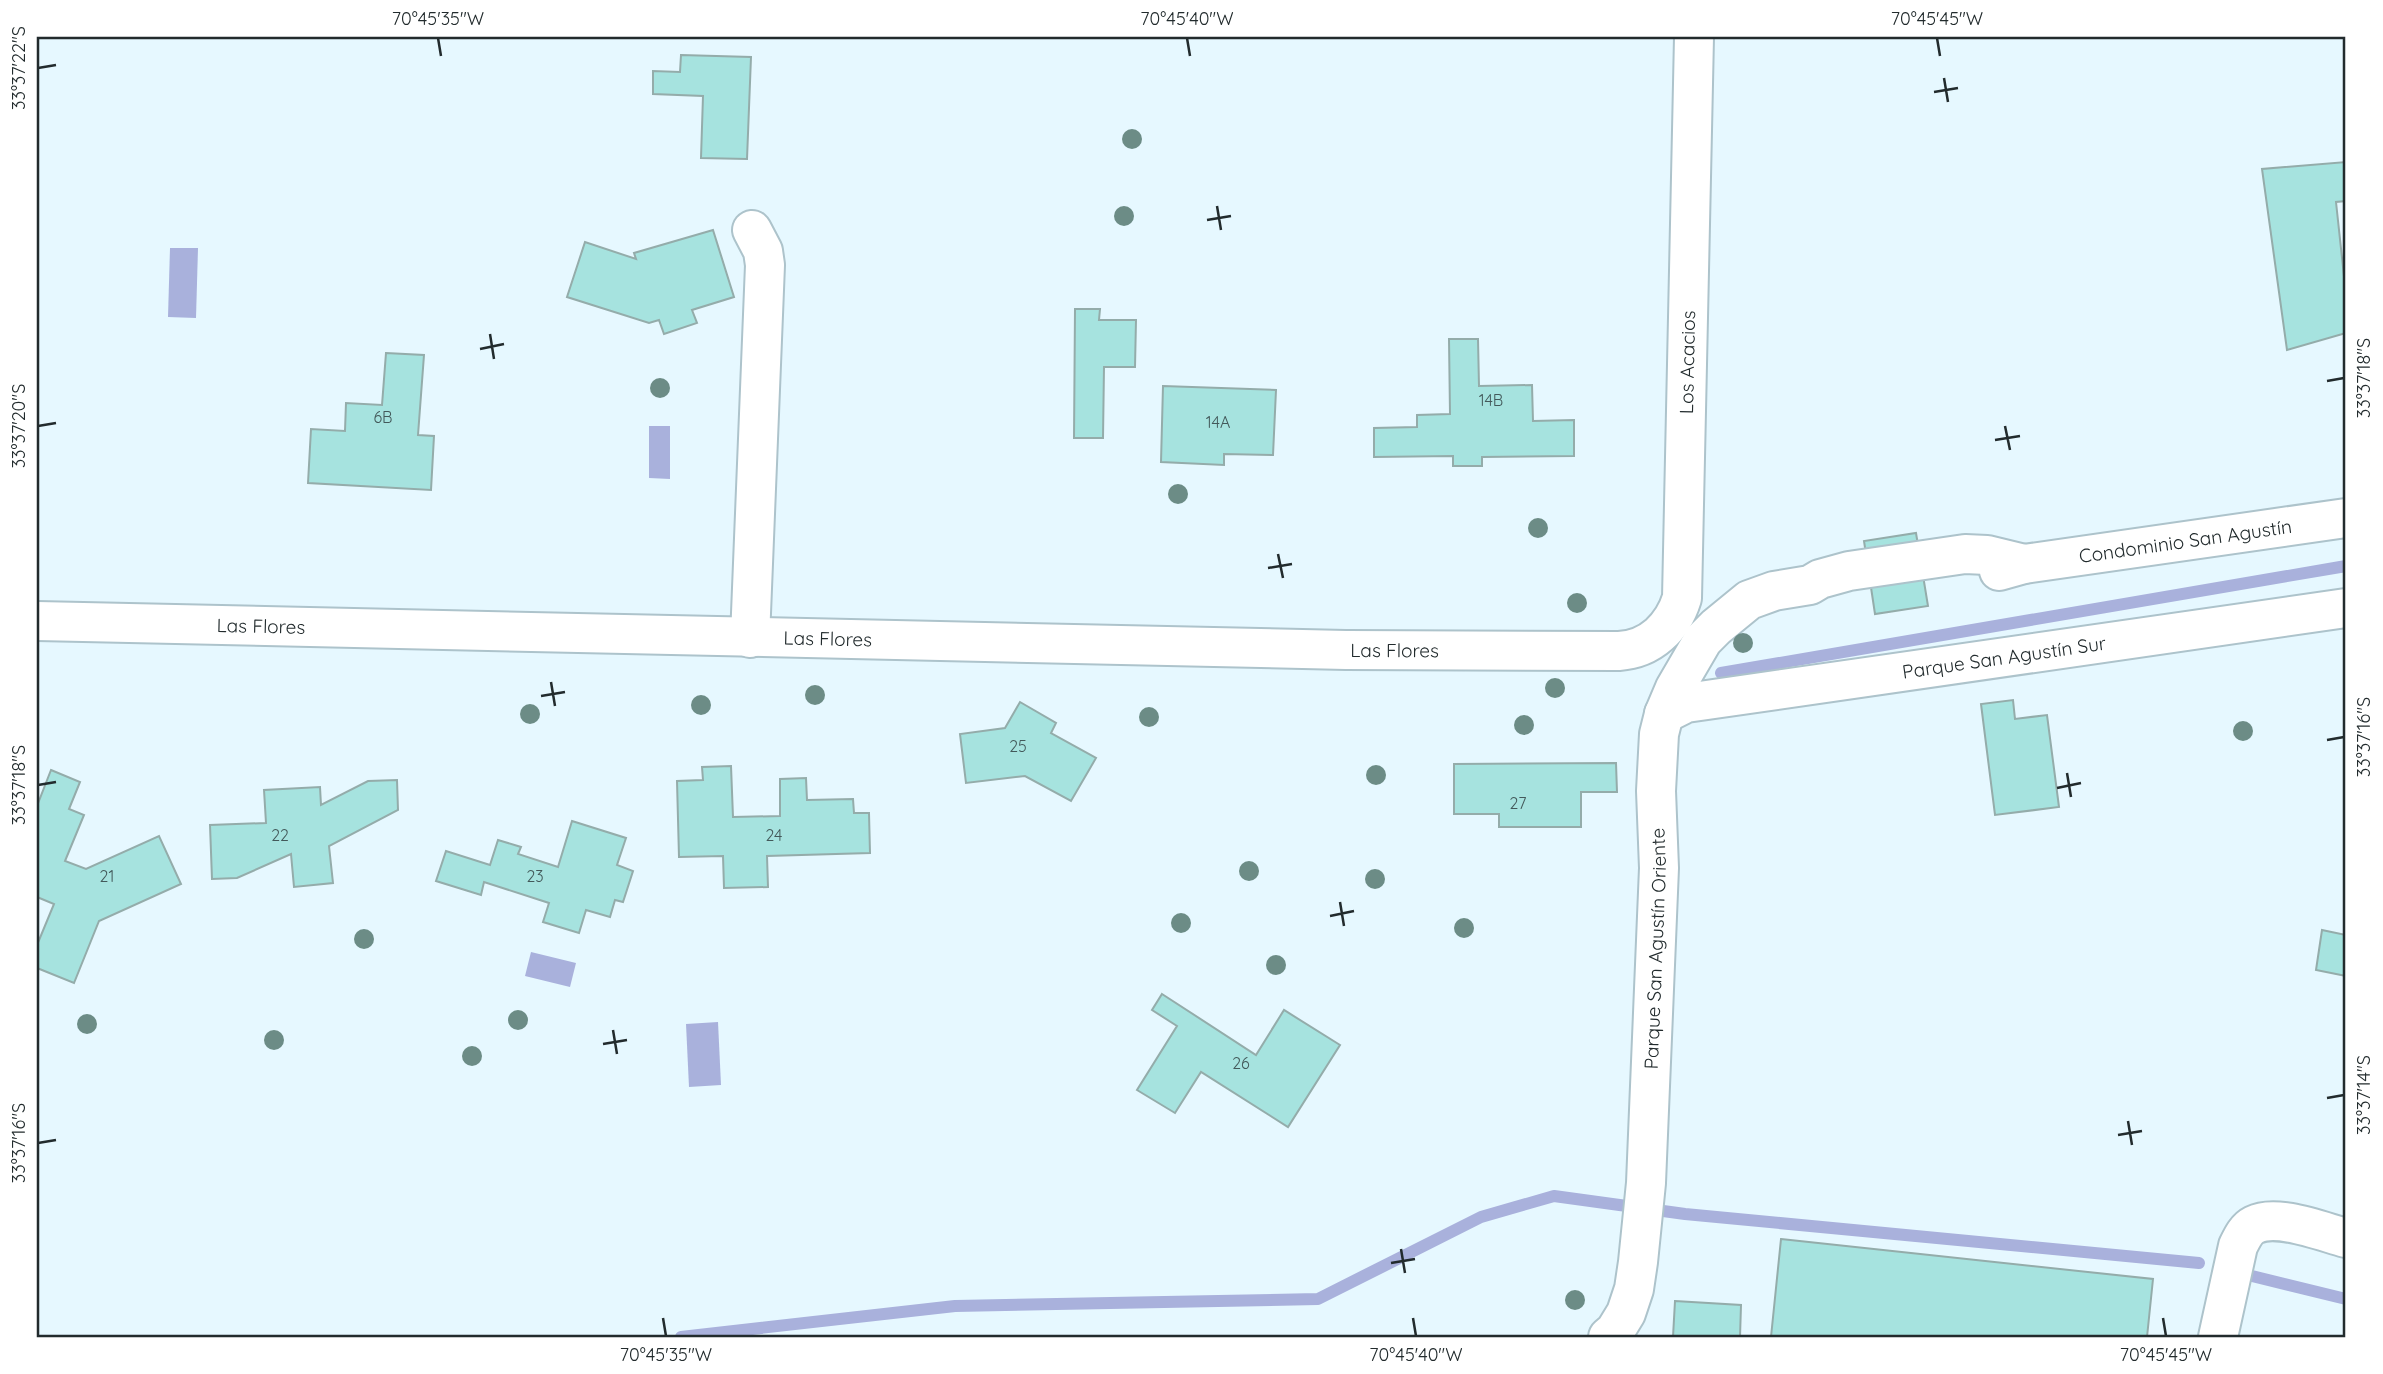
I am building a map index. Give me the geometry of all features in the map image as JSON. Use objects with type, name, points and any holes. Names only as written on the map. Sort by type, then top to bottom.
[{"type":"street","name":"Los Acacios","points":[[1619,651],[1629,651],[1651,642],[1673,620],[1682,597],[1694,37]]},
{"type":"street","points":[[750,638],[765,265],[763,251],[752,230]]},
{"type":"street","name":"Condominio San Agustín","points":[[1664,714],[1675,688],[1703,640],[1734,610],[1749,600],[1774,591],[1810,585],[1820,579],[1849,571],[1965,554],[1987,555],[2024,564],[2346,518]]},
{"type":"street","name":"Parque San Agustín Sur","points":[[1664,714],[1686,703],[2346,608]]},
{"type":"street","name":"Las Flores","points":[[37,621],[1346,650],[1619,651]]},
{"type":"street","name":"Parque San Agustín Oriente","points":[[1608,1337],[1626,1313],[1634,1289],[1646,1183],[1659,868],[1657,780],[1659,734],[1664,714]]},
{"type":"street","points":[[2217,1337],[2238,1246],[2244,1233],[2255,1224],[2269,1221],[2287,1222],[2346,1238]]},
{"type":"water","points":[[170,248],[198,248],[196,318],[168,317]]},
{"type":"water","points":[[649,426],[670,426],[670,479],[649,478]]},
{"type":"water","points":[[531,952],[576,963],[570,987],[525,976]]},
{"type":"water","points":[[718,1022],[721,1085],[689,1087],[686,1024]]},
{"type":"building","points":[[681,55],[751,57],[747,159],[701,158],[703,96],[653,94],[653,71],[680,72]]},
{"type":"building","points":[[2346,162],[2346,201],[2336,202],[2346,295],[2346,333],[2287,350],[2262,169]]},
{"type":"building","points":[[713,230],[734,297],[692,310],[697,323],[664,334],[659,320],[649,323],[567,297],[585,242],[636,259],[634,253]]},
{"type":"building","points":[[1075,309],[1100,309],[1099,320],[1136,320],[1135,367],[1104,367],[1103,438],[1074,438]]},
{"type":"building","points":[[1449,339],[1478,339],[1479,386],[1532,385],[1533,421],[1574,420],[1574,456],[1482,457],[1482,466],[1453,466],[1453,456],[1374,457],[1374,428],[1417,427],[1417,415],[1450,414]]},
{"type":"building","points":[[386,353],[424,355],[418,435],[434,436],[431,490],[308,483],[311,429],[345,431],[346,403],[382,405]]},
{"type":"building","points":[[1163,386],[1276,390],[1273,455],[1224,454],[1224,465],[1161,462]]},
{"type":"building","points":[[1916,533],[1928,606],[1875,614],[1864,541]]},
{"type":"building","points":[[2013,700],[2015,719],[2047,715],[2059,807],[1995,815],[1981,704]]},
{"type":"building","points":[[1020,702],[1056,723],[1051,733],[1096,758],[1071,801],[1025,776],[966,783],[960,734],[1005,728]]},
{"type":"building","points":[[1616,763],[1617,792],[1581,792],[1581,827],[1499,827],[1499,814],[1454,814],[1454,764]]},
{"type":"building","points":[[731,766],[733,817],[780,816],[780,779],[806,778],[807,800],[853,799],[854,813],[869,813],[870,853],[767,856],[768,887],[724,888],[723,856],[679,857],[677,781],[703,780],[702,767]]},
{"type":"building","points":[[51,770],[80,782],[69,809],[84,815],[65,861],[86,869],[159,836],[181,884],[99,921],[74,983],[37,968],[37,945],[54,904],[37,897],[37,806]]},
{"type":"building","points":[[397,780],[398,810],[329,846],[333,883],[294,887],[291,854],[237,878],[212,879],[210,825],[266,823],[264,790],[320,787],[321,805],[368,781]]},
{"type":"building","points":[[572,821],[626,838],[617,865],[633,871],[623,902],[615,900],[610,917],[586,910],[579,933],[543,922],[549,903],[484,882],[481,895],[436,881],[446,851],[490,865],[498,840],[521,847],[518,854],[558,867]]},
{"type":"building","points":[[2322,930],[2346,935],[2346,976],[2316,970]]},
{"type":"building","points":[[1162,994],[1256,1055],[1284,1010],[1340,1045],[1288,1127],[1201,1072],[1175,1113],[1137,1090],[1177,1026],[1152,1010]]},
{"type":"building","points":[[1781,1239],[2153,1279],[2147,1337],[1771,1337]]},
{"type":"building","points":[[1675,1301],[1741,1305],[1740,1337],[1673,1337]]},
{"type":"waterway","points":[[1721,673],[2346,566]]},
{"type":"waterway","points":[[681,1337],[955,1306],[1318,1299],[1481,1217],[1554,1196],[1685,1214],[2199,1263]]},
{"type":"waterway","points":[[2252,1276],[2346,1299]]}]
